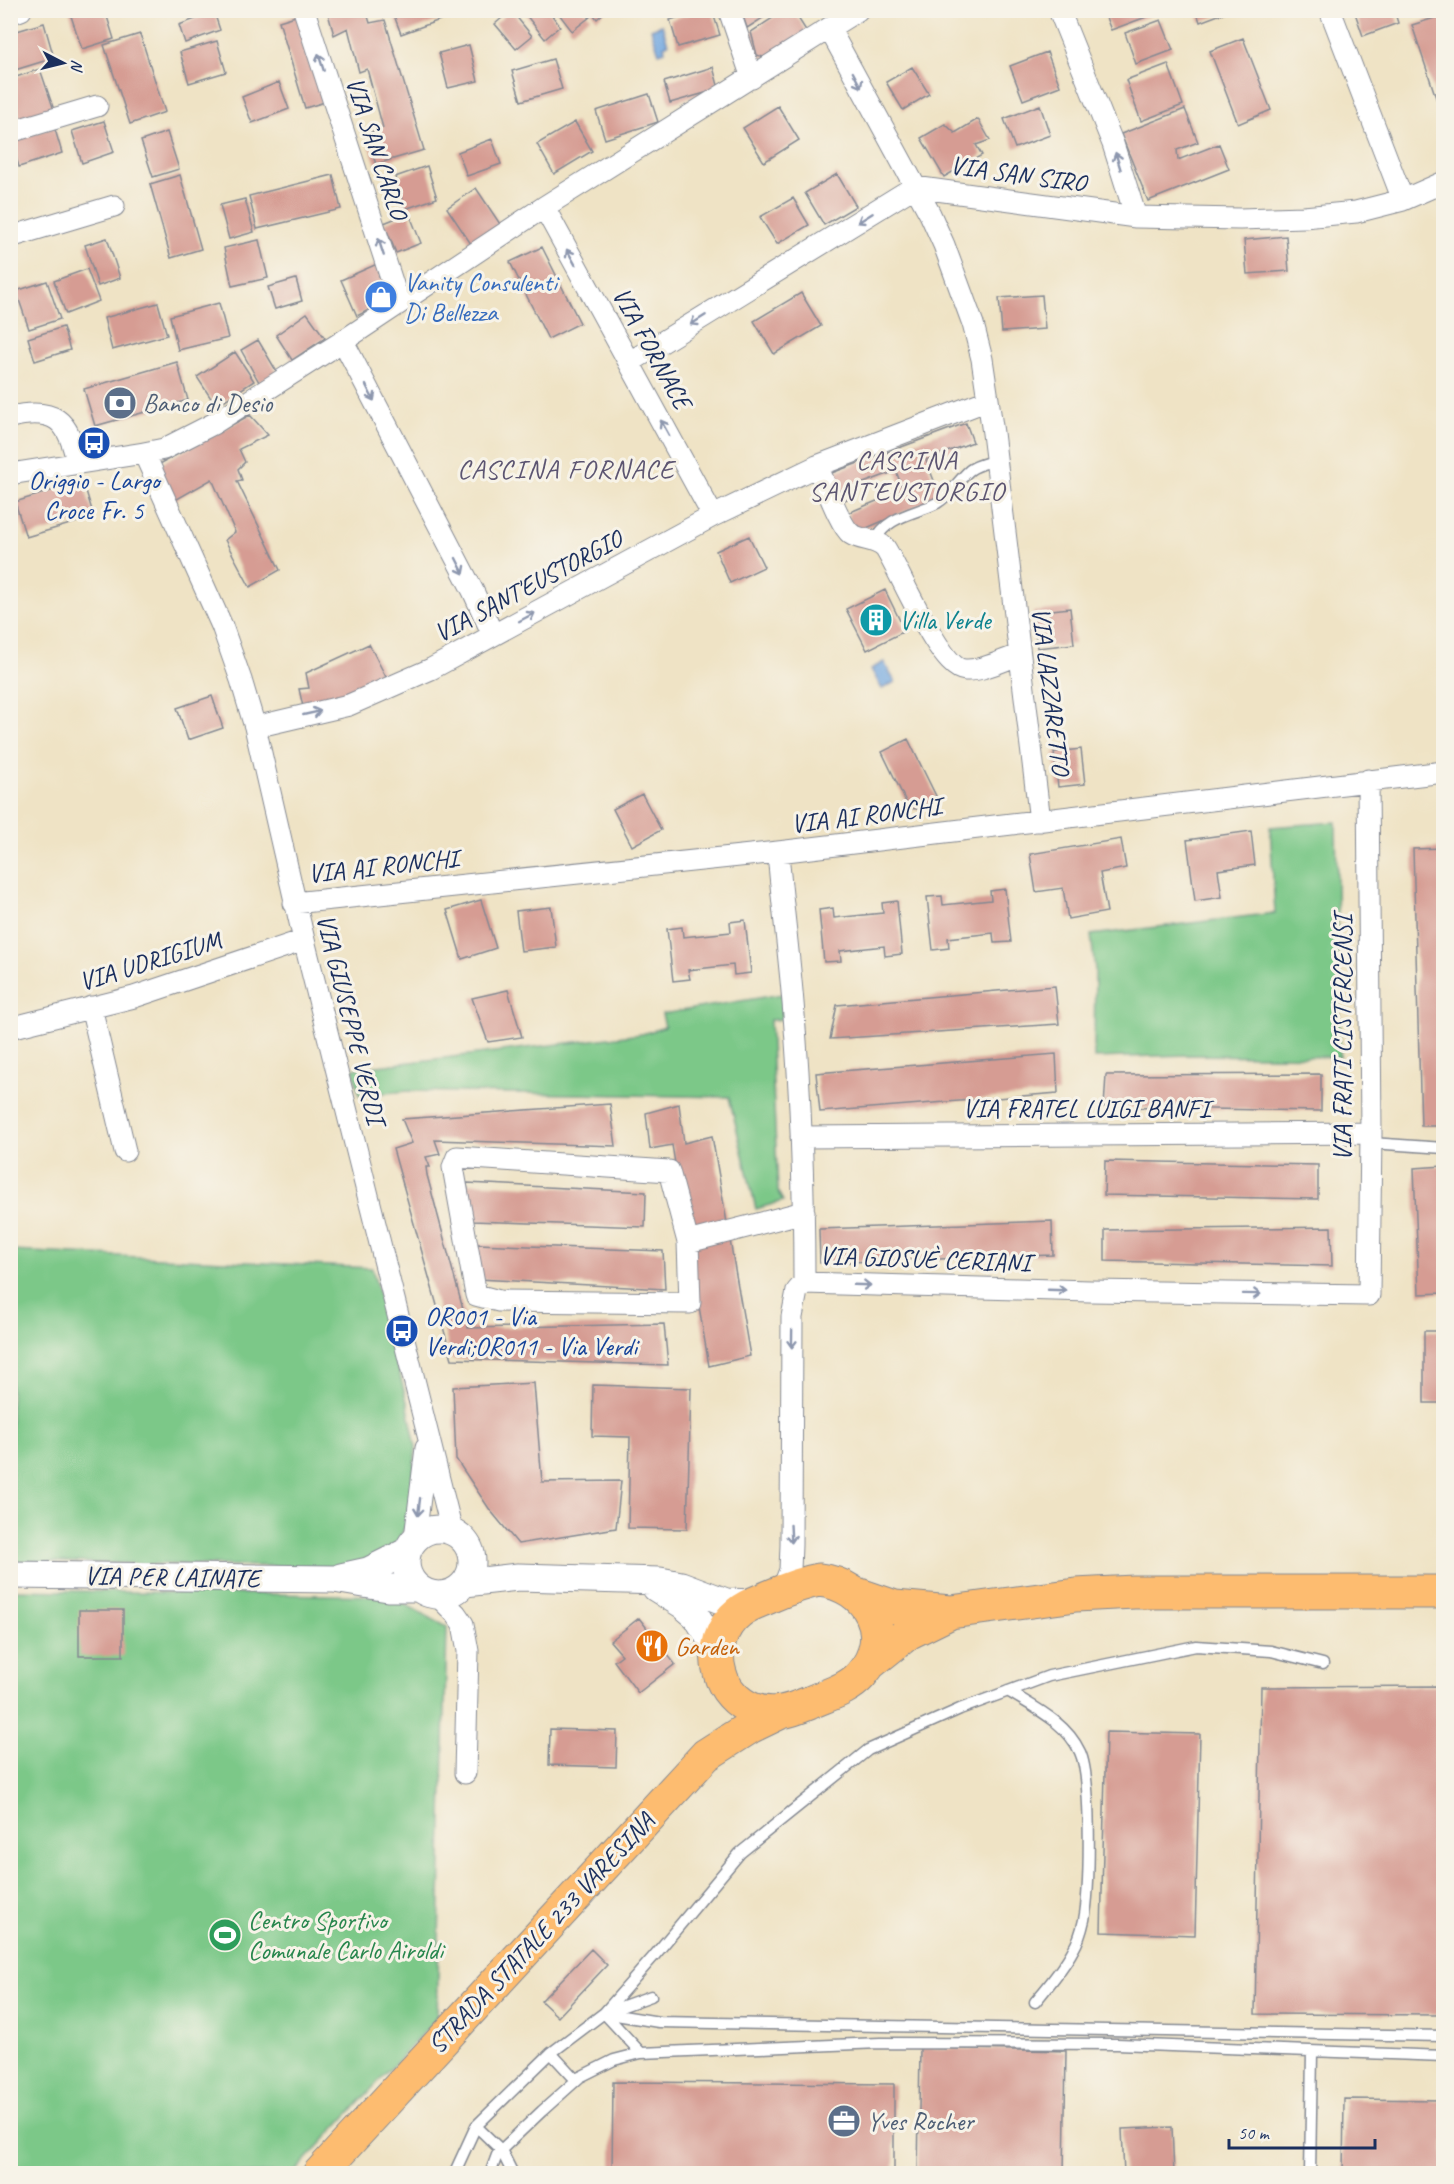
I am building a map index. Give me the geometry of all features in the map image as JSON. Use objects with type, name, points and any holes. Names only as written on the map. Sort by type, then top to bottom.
[{"type":"main road","points":[[951,1612],[908,1633],[842,1689],[779,1713],[761,1712],[744,1705],[730,1693],[718,1667],[717,1650],[726,1625],[739,1611],[801,1583],[819,1580],[833,1582],[857,1594],[896,1607],[951,1612],[1066,1596],[1134,1592],[1443,1592]]},
{"type":"main road","points":[[857,1594],[869,1610],[875,1628],[874,1650],[869,1664]]},
{"type":"main road","points":[[706,1755],[720,1722],[724,1684]]},
{"type":"main road","name":"STRADA STATALE 233 VARESINA","points":[[319,2174],[706,1755],[750,1727],[779,1713]]},
{"type":"street","points":[[10,14],[21,10]]},
{"type":"street","name":"VIA SAN CARLO","points":[[304,10],[399,303]]},
{"type":"street","points":[[729,10],[752,78]]},
{"type":"street","points":[[10,474],[164,449],[193,435],[343,341],[544,207],[858,10]]},
{"type":"street","points":[[1059,10],[1113,144],[1136,217]]},
{"type":"street","points":[[1330,10],[1403,200]]},
{"type":"street","name":"VIA LAZZARETTO","points":[[829,28],[944,244],[973,324],[982,359],[988,400],[1040,821]]},
{"type":"street","points":[[10,132],[97,106]]},
{"type":"street","name":"VIA SAN SIRO","points":[[630,362],[914,187],[1136,217],[1240,219],[1304,217],[1356,212],[1403,200],[1443,182]]},
{"type":"street","points":[[10,237],[114,206]]},
{"type":"street","name":"VIA FORNACE","points":[[544,207],[713,516]]},
{"type":"street","points":[[343,341],[473,591],[493,635]]},
{"type":"street","name":"VIA SANT'EUSTORGIO","points":[[255,727],[349,705],[431,669],[713,516],[817,466],[988,400]]},
{"type":"street","points":[[10,417],[32,412],[56,418],[68,431],[77,463]]},
{"type":"street","name":"VIA GIUSEPPE VERDI","points":[[144,453],[222,626],[255,727],[294,903],[452,1531]]},
{"type":"street","points":[[817,466],[845,528],[858,538],[880,543],[889,553],[935,643],[956,668],[965,670],[984,667],[1019,655]]},
{"type":"street","name":"VIA AI RONCHI","points":[[294,903],[778,852],[1443,772]]},
{"type":"street","name":"VIA FRATI CISTERCENSI","points":[[1368,780],[1371,1138],[1369,1295]]},
{"type":"street","name":"VIA GIOSUÈ CERIANI","points":[[778,852],[793,1005],[801,1137],[804,1283],[1090,1291],[1369,1295]]},
{"type":"street","name":"VIA UDRIGIUM","points":[[10,1028],[134,997],[304,940]]},
{"type":"street","points":[[91,1007],[125,1151]]},
{"type":"street","name":"VIA FRATEL LUIGI BANFI","points":[[801,1137],[1371,1138]]},
{"type":"street","points":[[457,1157],[669,1171],[688,1242],[690,1303],[499,1301],[476,1296],[453,1167],[457,1157]]},
{"type":"street","points":[[688,1242],[804,1212]]},
{"type":"street","points":[[769,1597],[790,1570],[792,1317],[797,1291],[804,1283]]},
{"type":"street","name":"VIA GIUSEPPE VERDI","points":[[411,1545],[428,1435]]},
{"type":"street","points":[[433,1529],[452,1531],[461,1537],[471,1555],[472,1565],[446,1588],[410,1580],[406,1571],[411,1545],[433,1529]]},
{"type":"street","name":"VIA PER LAINATE","points":[[334,1579],[368,1572],[411,1545]]},
{"type":"street","name":"VIA PER LAINATE","points":[[471,1555],[518,1577]]},
{"type":"street","name":"VIA PER LAINATE","points":[[10,1575],[334,1579],[370,1586],[446,1588],[518,1577],[660,1581],[681,1585],[726,1602],[769,1597]]},
{"type":"street","points":[[647,1582],[683,1605],[697,1617],[717,1650]]},
{"type":"street","points":[[446,1588],[456,1614],[463,1624],[468,1651],[465,1773]]},
{"type":"lane","points":[[874,541],[879,530],[901,517],[936,503],[949,495],[969,471],[996,460]]},
{"type":"lane","points":[[1371,1138],[1443,1148]]},
{"type":"lane","points":[[454,2174],[476,2126],[551,2053],[604,2013],[740,1853],[868,1750],[960,1709],[1049,1676],[1196,1646],[1271,1651],[1323,1664]]},
{"type":"lane","points":[[1008,1691],[1061,1725],[1081,1753],[1088,1790],[1087,1882],[1084,1920],[1074,1949],[1035,2002]]},
{"type":"lane","points":[[604,2013],[651,1996]]},
{"type":"lane","points":[[604,2013],[659,2022],[1443,2036]]},
{"type":"lane","points":[[604,2013],[641,2053]]},
{"type":"lane","points":[[490,2174],[501,2150],[576,2080],[614,2060],[641,2053],[880,2043],[1117,2044],[1443,2056]]},
{"type":"lane","points":[[1310,2174],[1312,2052]]},
{"type":"lane","points":[[551,2053],[576,2080]]},
{"type":"lane","points":[[476,2126],[501,2150],[513,2174]]},
{"type":"green space","points":[[1336,822],[1340,1057],[1189,1055],[1094,1058],[1095,970],[1091,935],[1275,913],[1270,827]]},
{"type":"green space","points":[[782,994],[785,1019],[770,1020],[778,1192],[783,1201],[756,1209],[729,1097],[409,1091],[359,1095],[353,1069],[642,1034],[665,1027],[662,1014]]},
{"type":"green space","points":[[11,1251],[372,1268],[407,1402],[416,1447],[410,1516],[397,1544],[355,1568],[11,1561]]},
{"type":"green space","name":"Centro Sportivo Comunale Carlo Airoldi","points":[[11,1590],[390,1596],[447,1627],[437,2018],[294,2173],[11,2174]]},
{"type":"water","points":[[662,25],[668,44],[664,46],[665,51],[659,53],[651,29]]},
{"type":"water","points":[[884,662],[895,682],[882,689],[871,669]]},
{"type":"building","points":[[69,10],[105,10],[114,39],[82,49]]},
{"type":"building","points":[[184,10],[202,10],[202,11],[186,16]]},
{"type":"building","points":[[327,10],[366,10],[370,23],[385,20],[424,150],[376,164],[365,134],[383,128],[367,69],[359,72],[348,28],[334,35]]},
{"type":"building","points":[[392,10],[437,10],[440,20],[401,34]]},
{"type":"building","points":[[455,10],[474,10],[474,11],[457,16]]},
{"type":"building","points":[[511,10],[532,36],[516,49],[495,24]]},
{"type":"building","points":[[531,10],[548,10],[560,26],[545,39],[526,15]]},
{"type":"building","points":[[556,10],[584,10],[590,17],[572,31]]},
{"type":"building","points":[[590,10],[607,10],[597,19]]},
{"type":"building","points":[[701,10],[712,10],[720,35],[678,47],[670,20]]},
{"type":"building","points":[[741,10],[765,10],[766,16],[747,28]]},
{"type":"building","points":[[785,10],[793,10],[807,32],[766,58],[757,55],[751,32]]},
{"type":"building","points":[[1103,10],[1156,10],[1157,13],[1111,30]]},
{"type":"building","points":[[1196,10],[1229,10],[1229,11],[1200,22]]},
{"type":"building","points":[[1354,10],[1394,10],[1398,23],[1363,36]]},
{"type":"building","points":[[214,12],[220,30],[185,43],[179,25]]},
{"type":"building","points":[[302,14],[328,101],[305,108],[279,21]]},
{"type":"building","points":[[1444,15],[1444,119],[1443,119],[1412,25]]},
{"type":"building","points":[[1161,20],[1173,50],[1136,64],[1125,33]]},
{"type":"building","points":[[44,23],[54,58],[15,70],[10,56],[10,33]]},
{"type":"building","points":[[140,34],[165,112],[130,124],[104,45]]},
{"type":"building","points":[[1243,38],[1271,110],[1238,124],[1210,51]]},
{"type":"building","points":[[217,41],[226,72],[189,83],[180,52]]},
{"type":"building","points":[[469,45],[478,81],[448,88],[439,53]]},
{"type":"building","points":[[1047,52],[1060,86],[1023,100],[1010,66]]},
{"type":"building","points":[[553,59],[562,89],[521,101],[512,71]]},
{"type":"building","points":[[1168,64],[1183,105],[1141,121],[1126,80]]},
{"type":"building","points":[[713,67],[719,89],[670,103],[664,82]]},
{"type":"building","points":[[912,67],[929,94],[903,110],[886,82]]},
{"type":"building","points":[[40,69],[55,113],[23,125],[10,89],[10,79]]},
{"type":"building","points":[[279,82],[289,109],[252,123],[242,97]]},
{"type":"building","points":[[649,94],[658,122],[605,139],[596,111]]},
{"type":"building","points":[[1040,105],[1050,135],[1015,148],[1004,119]]},
{"type":"building","points":[[778,106],[799,140],[764,162],[743,128]]},
{"type":"building","points":[[1185,109],[1198,142],[1177,150],[1178,160],[1219,144],[1229,169],[1148,201],[1121,134]]},
{"type":"building","points":[[978,119],[990,140],[976,145],[982,155],[944,177],[921,138],[945,124],[955,133]]},
{"type":"building","points":[[104,121],[114,152],[82,163],[72,131]]},
{"type":"building","points":[[575,122],[592,151],[554,174],[537,144]]},
{"type":"building","points":[[54,126],[62,153],[19,167],[11,140]]},
{"type":"building","points":[[167,132],[179,169],[153,177],[141,141]]},
{"type":"building","points":[[492,139],[501,164],[467,176],[458,152]]},
{"type":"building","points":[[427,166],[437,198],[405,209],[395,177]]},
{"type":"building","points":[[837,174],[856,206],[824,225],[805,193]]},
{"type":"building","points":[[180,175],[201,249],[171,258],[150,184]]},
{"type":"building","points":[[333,175],[341,209],[257,229],[249,196]]},
{"type":"building","points":[[476,188],[502,227],[473,247],[447,208]]},
{"type":"building","points":[[793,198],[809,225],[777,244],[760,217]]},
{"type":"building","points":[[245,199],[254,232],[229,239],[220,205]]},
{"type":"building","points":[[409,213],[421,243],[396,253],[384,223]]},
{"type":"building","points":[[1286,236],[1289,271],[1247,274],[1244,240]]},
{"type":"building","points":[[107,238],[120,278],[98,286],[85,245]]},
{"type":"building","points":[[259,240],[268,278],[232,286],[224,248]]},
{"type":"building","points":[[542,247],[580,323],[548,339],[510,262]]},
{"type":"building","points":[[377,264],[390,299],[357,316],[341,280]]},
{"type":"building","points":[[87,269],[99,301],[66,314],[54,281]]},
{"type":"building","points":[[296,279],[302,301],[275,309],[268,287]]},
{"type":"building","points":[[47,281],[60,319],[29,329],[16,291]]},
{"type":"building","points":[[801,293],[821,326],[774,354],[754,321]]},
{"type":"building","points":[[1042,295],[1045,329],[1002,332],[999,298]]},
{"type":"building","points":[[158,303],[167,335],[112,350],[104,318]]},
{"type":"building","points":[[219,303],[228,338],[178,350],[170,316]]},
{"type":"building","points":[[307,313],[325,338],[292,360],[276,335]]},
{"type":"building","points":[[63,327],[70,350],[35,361],[28,338]]},
{"type":"building","points":[[258,340],[277,372],[259,382],[241,350]]},
{"type":"building","points":[[235,352],[254,381],[216,406],[197,377]]},
{"type":"building","points":[[177,362],[188,400],[95,426],[84,389]]},
{"type":"building","points":[[250,415],[268,435],[239,449],[245,462],[238,469],[242,480],[237,481],[280,570],[250,587],[225,540],[235,532],[212,479],[172,502],[156,466]]},
{"type":"building","points":[[966,423],[973,442],[926,460],[940,496],[853,534],[848,513],[903,490],[896,471],[850,488],[854,496],[840,502],[829,474]]},
{"type":"building","points":[[83,481],[94,517],[26,537],[15,502]]},
{"type":"building","points":[[749,536],[764,567],[730,583],[716,551]]},
{"type":"building","name":"Villa Verde","points":[[885,590],[905,631],[867,650],[846,609]]},
{"type":"building","points":[[1070,608],[1074,644],[1037,648],[1033,612]]},
{"type":"building","points":[[369,644],[387,679],[304,711],[299,689],[309,688],[306,673]]},
{"type":"building","points":[[212,696],[223,728],[188,740],[177,708]]},
{"type":"building","points":[[908,739],[936,796],[933,801],[917,809],[909,808],[882,752]]},
{"type":"building","points":[[1081,749],[1085,784],[1058,787],[1054,752]]},
{"type":"building","points":[[642,794],[661,830],[632,846],[613,809]]},
{"type":"building","points":[[1251,831],[1255,865],[1218,870],[1222,897],[1195,901],[1187,840]]},
{"type":"building","points":[[1121,839],[1126,868],[1100,873],[1107,912],[1068,919],[1063,888],[1036,892],[1030,854]]},
{"type":"building","points":[[1444,848],[1444,1126],[1421,1126],[1413,849]]},
{"type":"building","points":[[1005,889],[1011,942],[994,943],[993,933],[948,938],[949,948],[933,950],[927,897],[942,896],[943,905],[991,900],[990,891]]},
{"type":"building","points":[[481,900],[496,948],[462,959],[447,910]]},
{"type":"building","points":[[897,901],[902,954],[885,956],[884,946],[840,951],[841,961],[824,962],[819,910],[833,908],[834,918],[883,913],[882,903]]},
{"type":"building","points":[[551,907],[556,947],[521,951],[516,911]]},
{"type":"building","points":[[745,920],[751,973],[734,975],[733,965],[688,970],[690,979],[673,981],[667,929],[682,927],[683,937],[731,932],[730,922]]},
{"type":"building","points":[[1055,986],[1059,1024],[830,1039],[837,1005]]},
{"type":"building","points":[[508,990],[522,1037],[488,1042],[472,998]]},
{"type":"building","points":[[1056,1054],[1058,1093],[820,1112],[816,1073]]},
{"type":"building","points":[[1321,1074],[1321,1111],[1104,1107],[1106,1075]]},
{"type":"building","points":[[610,1104],[616,1146],[435,1140],[440,1154],[426,1157],[430,1167],[426,1167],[427,1175],[468,1328],[664,1324],[668,1365],[452,1359],[393,1149],[412,1143],[402,1119]]},
{"type":"building","points":[[679,1104],[684,1143],[712,1136],[750,1356],[709,1366],[672,1145],[650,1149],[646,1113]]},
{"type":"building","points":[[1105,1161],[1318,1165],[1318,1199],[1104,1195]]},
{"type":"building","points":[[1444,1166],[1444,1293],[1419,1294],[1414,1168]]},
{"type":"building","points":[[467,1183],[646,1192],[645,1227],[472,1221]]},
{"type":"building","points":[[1052,1221],[1053,1255],[820,1263],[819,1229]]},
{"type":"building","points":[[1331,1227],[1332,1266],[1105,1261],[1105,1230]]},
{"type":"building","points":[[477,1244],[663,1251],[665,1289],[478,1279]]},
{"type":"building","points":[[1424,1331],[1444,1331],[1444,1403],[1424,1403]]},
{"type":"building","points":[[534,1383],[542,1482],[621,1481],[616,1528],[518,1544],[490,1510],[456,1459],[453,1387]]},
{"type":"building","points":[[593,1385],[691,1388],[687,1529],[628,1528],[630,1437],[592,1436]]},
{"type":"building","points":[[79,1610],[123,1610],[123,1656],[79,1656]]},
{"type":"building","points":[[639,1618],[675,1664],[638,1693],[614,1661],[622,1655],[610,1641]]},
{"type":"building","points":[[1444,1686],[1444,2015],[1255,2014],[1261,1687]]},
{"type":"building","points":[[550,1729],[617,1731],[616,1767],[549,1765]]},
{"type":"building","points":[[1106,1732],[1200,1734],[1195,1935],[1101,1932]]},
{"type":"building","points":[[591,1949],[607,1965],[558,2017],[541,2001]]},
{"type":"building","points":[[920,2048],[1066,2051],[1064,2174],[918,2174]]},
{"type":"building","points":[[613,2082],[894,2084],[894,2174],[612,2174]]},
{"type":"building","points":[[1344,2099],[1444,2100],[1444,2174],[1343,2174]]},
{"type":"building","points":[[1172,2127],[1174,2174],[1124,2174],[1122,2129]]},
{"type":"place","name":"Vanity Consulenti Di Bellezza","points":[[381,297]]},
{"type":"place","name":"Banco di Desio","points":[[120,403]]},
{"type":"place","name":"Origgio - Largo Croce Fr. 5","points":[[94,443]]},
{"type":"place","name":"Villa Verde","points":[[876,620]]},
{"type":"place","name":"OR001 - Via Verdi;OR011 - Via Verdi","points":[[402,1331]]},
{"type":"place","name":"Garden","points":[[652,1646]]},
{"type":"place","name":"Centro Sportivo Comunale Carlo Airoldi","points":[[225,1935]]},
{"type":"place","name":"Yves Rocher","points":[[844,2121]]},
{"type":"district","name":"CASCINA FORNACE","points":[[566,469]]},
{"type":"district","name":"CASCINA SANT'EUSTORGIO","points":[[907,476]]}]
